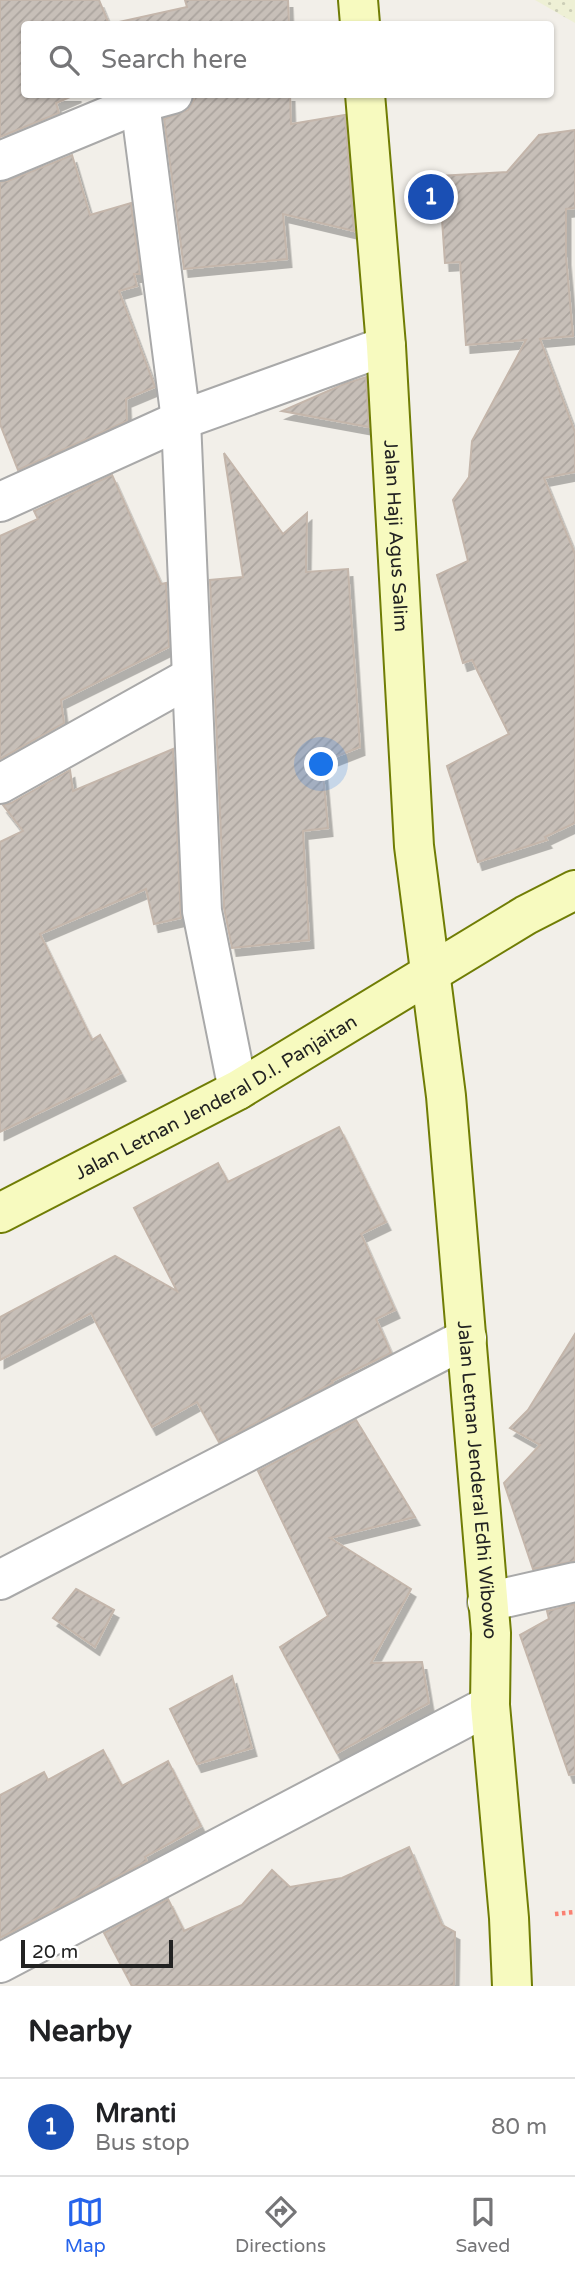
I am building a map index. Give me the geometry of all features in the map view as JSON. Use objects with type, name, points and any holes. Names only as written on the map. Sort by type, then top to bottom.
[{"type":"street","points":[[358,0],[360,21]]},
{"type":"street","name":"Jalan Haji Agus Salim","points":[[365,98],[386,346],[414,846],[429,975]]},
{"type":"street","points":[[0,162],[156,99],[181,420],[202,911],[238,1090]]},
{"type":"street","points":[[0,502],[181,420],[386,346]]},
{"type":"street","points":[[0,784],[191,677]]},
{"type":"street","name":"Jalan Letnan Jenderal D.I. Panjaitan","points":[[0,1213],[238,1090],[526,915],[575,890]]},
{"type":"street","name":"Jalan Letnan Jenderal Edhi Wibowo","points":[[429,975],[446,1096],[467,1338],[491,1633],[490,1705],[509,1919],[512,1986]]},
{"type":"street","points":[[0,1580],[467,1338]]},
{"type":"street","points":[[487,1602],[575,1582]]},
{"type":"street","points":[[0,1963],[490,1705]]},
{"type":"green space","points":[[535,0],[575,0],[575,23]]},
{"type":"building","points":[[0,0],[99,0],[108,21],[21,21],[21,98],[68,98],[56,103],[59,113],[0,137]]},
{"type":"building","points":[[185,0],[288,0],[289,21],[124,21],[187,7]]},
{"type":"building","points":[[290,98],[291,124],[345,115],[354,231],[283,214],[287,259],[184,269],[164,119],[188,110],[194,100]]},
{"type":"building","points":[[575,130],[575,208],[566,209],[566,257],[573,336],[540,339],[575,432],[575,472],[544,478],[575,554],[575,823],[545,837],[547,840],[478,862],[447,766],[509,734],[472,660],[463,663],[437,575],[468,561],[453,500],[469,477],[472,441],[526,340],[466,345],[460,262],[445,263],[439,176],[507,172],[539,135]]},
{"type":"building","points":[[72,155],[90,215],[131,203],[140,274],[134,274],[137,286],[119,291],[155,387],[126,399],[127,421],[18,470],[0,424],[0,182]]},
{"type":"building","points":[[366,377],[369,427],[282,411],[344,384]]},
{"type":"building","points":[[224,453],[283,534],[307,513],[306,572],[348,569],[360,747],[322,762],[328,828],[303,831],[309,940],[232,948],[224,908],[210,580],[243,577]]},
{"type":"building","points":[[112,475],[161,584],[166,583],[169,647],[61,700],[64,723],[0,759],[0,536],[38,519],[34,511]]},
{"type":"building","points":[[173,749],[181,918],[154,924],[146,889],[40,934],[92,1040],[100,1035],[121,1073],[0,1132],[0,842],[23,831],[3,805],[70,770],[73,791]]},
{"type":"building","points":[[339,1127],[386,1222],[361,1234],[395,1310],[376,1319],[391,1353],[332,1381],[333,1383],[219,1442],[197,1402],[152,1427],[91,1313],[0,1360],[0,1317],[115,1256],[177,1291],[134,1208],[218,1163],[228,1182]]},
{"type":"building","points":[[575,1334],[575,1561],[533,1569],[504,1483],[540,1445],[510,1428],[528,1410]]},
{"type":"building","points":[[356,1420],[415,1517],[330,1538],[411,1589],[371,1663],[422,1662],[429,1703],[337,1753],[280,1647],[328,1616],[258,1471]]},
{"type":"building","points":[[76,1589],[114,1610],[95,1647],[53,1618]]},
{"type":"building","points":[[575,1604],[575,1774],[569,1775],[520,1635],[549,1619],[547,1611]]},
{"type":"building","points":[[232,1676],[252,1748],[197,1764],[170,1709]]},
{"type":"building","points":[[103,1750],[122,1786],[168,1761],[201,1826],[145,1857],[147,1861],[0,1938],[0,1795],[44,1772],[48,1780]]},
{"type":"building","points":[[409,1847],[442,1925],[455,1932],[454,1986],[132,1986],[104,1933],[168,1899],[184,1931],[242,1905],[272,1870],[290,1887],[342,1878]]},
{"type":"place","name":"Mranti","points":[[431,197]]}]
